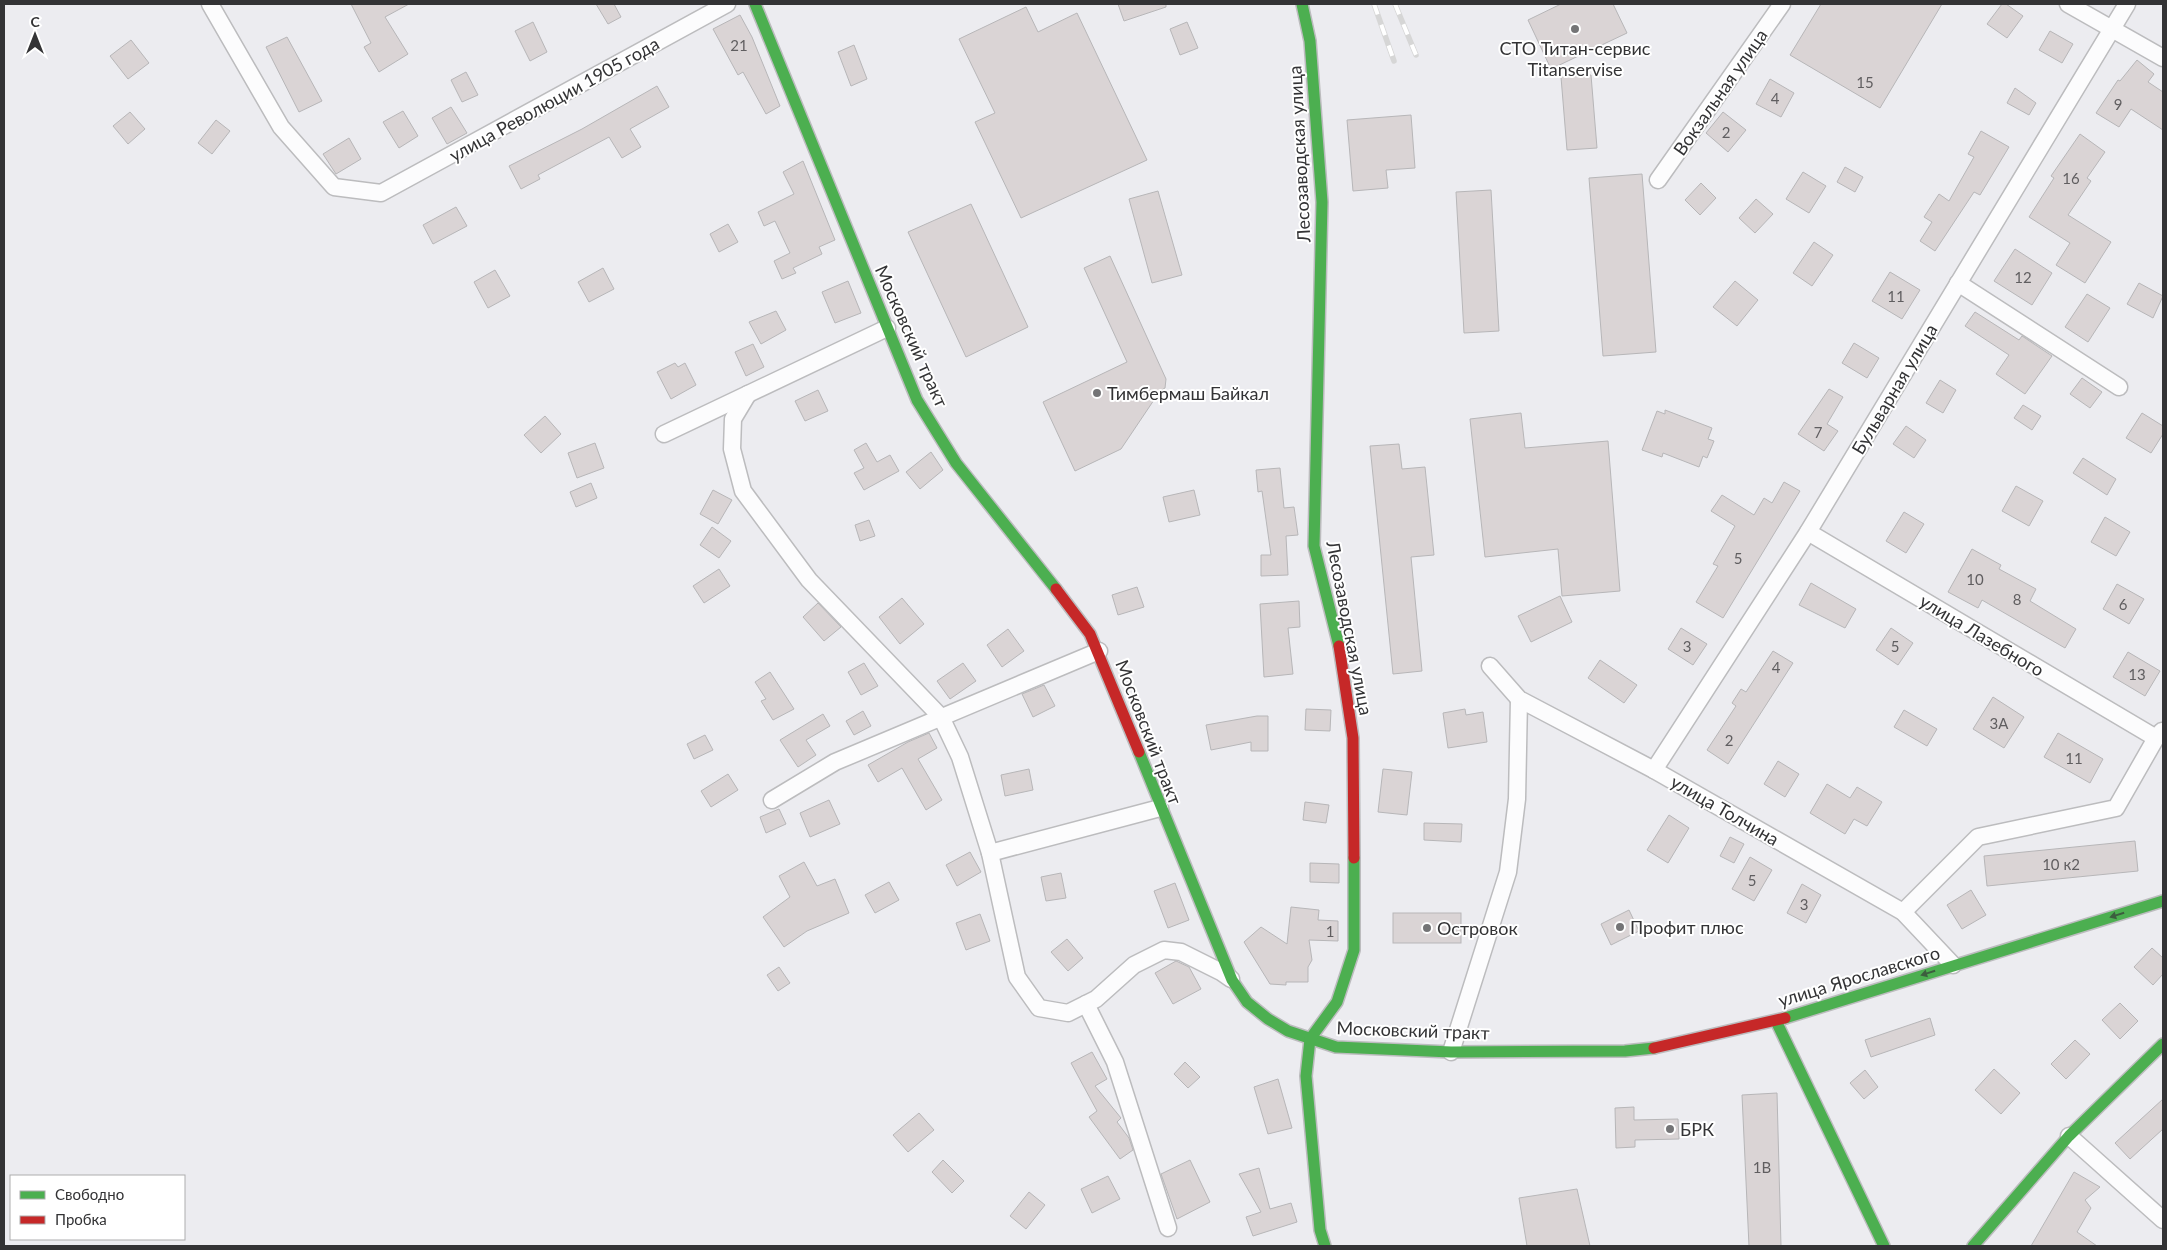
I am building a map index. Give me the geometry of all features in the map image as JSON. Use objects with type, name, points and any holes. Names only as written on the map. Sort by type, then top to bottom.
[{"type":"main road","name":"Московский тракт","points":[[755,4],[917,400],[956,463],[1041,568],[1090,634],[1145,764],[1160,808],[1232,980],[1248,1002],[1268,1019],[1288,1031],[1310,1040],[1336,1047],[1451,1052],[1625,1051],[1662,1047],[1776,1021]]},
{"type":"main road","name":"Лесозаводская улица","points":[[1302,4],[1310,41],[1322,202],[1314,546],[1337,633],[1353,738],[1354,950],[1337,1002],[1310,1040],[1306,1076],[1320,1230],[1325,1246]]},
{"type":"main road","name":"улица Ярославского","points":[[1884,1246],[1776,1021],[2163,901]]},
{"type":"main road","points":[[1973,1246],[2069,1136],[2163,1044]]},
{"type":"street","name":"улица Революции 1905 года","points":[[210,4],[281,127],[334,186],[381,193],[727,4]]},
{"type":"street","name":"Вокзальная улица","points":[[1658,180],[1782,4]]},
{"type":"street","points":[[2068,4],[2163,58]]},
{"type":"street","name":"Бульварная улица","points":[[1654,770],[1808,532],[2127,4]]},
{"type":"street","points":[[1958,283],[2119,387]]},
{"type":"street","points":[[664,434],[887,328]]},
{"type":"street","points":[[748,394],[733,419],[732,449],[743,492],[810,580],[941,717],[960,757],[990,853],[1017,977],[1039,1008],[1068,1013],[1096,999],[1134,965],[1164,950],[1181,952],[1221,972],[1232,980]]},
{"type":"street","name":"улица Лазебного","points":[[1808,532],[2160,734]]},
{"type":"street","points":[[772,800],[835,762],[1099,652]]},
{"type":"street","name":"улица Толчина","points":[[1490,666],[1519,699],[1654,770],[1902,912],[1953,965]]},
{"type":"street","points":[[1451,1052],[1508,872],[1517,799],[1519,699]]},
{"type":"street","points":[[1902,912],[1978,837],[2116,808],[2160,734]]},
{"type":"street","points":[[990,853],[1160,808]]},
{"type":"street","points":[[1086,1004],[1115,1062],[1168,1228]]},
{"type":"street","points":[[2069,1136],[2163,1220]]},
{"type":"building","points":[[351,4],[409,4],[385,17],[408,54],[379,72],[364,47],[371,43]]},
{"type":"building","points":[[596,4],[614,4],[621,17],[608,24]]},
{"type":"building","points":[[1118,4],[1166,4],[1166,7],[1124,21]]},
{"type":"building","points":[[1561,4],[1613,4],[1627,33],[1551,69],[1528,20]]},
{"type":"building","points":[[1821,4],[1942,4],[1880,108],[1790,55]]},
{"type":"building","points":[[2002,4],[2006,4],[2023,16],[2007,38],[1987,24]]},
{"type":"building","points":[[1026,7],[1038,32],[1077,13],[1147,160],[1021,218],[975,122],[995,113],[959,39]]},
{"type":"building","points":[[740,15],[752,37],[780,106],[766,114],[743,72],[738,75],[713,29]]},
{"type":"building","points":[[533,22],[547,52],[530,61],[515,31]]},
{"type":"building","points":[[1187,22],[1198,48],[1180,55],[1170,29]]},
{"type":"building","points":[[2050,31],[2073,44],[2062,63],[2039,50]]},
{"type":"building","points":[[287,37],[322,101],[299,112],[266,47]]},
{"type":"building","points":[[131,40],[149,63],[128,79],[110,56]]},
{"type":"building","points":[[854,45],[867,79],[851,86],[838,52]]},
{"type":"building","points":[[2137,60],[2154,74],[2148,82],[2163,92],[2163,130],[2131,109],[2119,127],[2096,113],[2118,80],[2120,81]]},
{"type":"building","points":[[466,72],[478,95],[462,102],[451,80]]},
{"type":"building","points":[[1591,75],[1597,148],[1567,150],[1561,77]]},
{"type":"building","points":[[1770,79],[1794,93],[1781,117],[1756,104]]},
{"type":"building","points":[[657,86],[669,107],[630,129],[641,147],[622,158],[609,137],[538,175],[540,179],[521,189],[509,166],[582,129]]},
{"type":"building","points":[[2015,88],[2036,103],[2029,115],[2007,103]]},
{"type":"building","points":[[451,107],[467,133],[447,144],[432,118]]},
{"type":"building","points":[[403,111],[418,136],[399,148],[383,122]]},
{"type":"building","points":[[130,112],[145,129],[128,144],[113,126]]},
{"type":"building","points":[[1723,112],[1746,130],[1728,152],[1706,133]]},
{"type":"building","points":[[1411,115],[1415,168],[1386,170],[1388,188],[1353,191],[1347,120]]},
{"type":"building","points":[[216,120],[230,131],[212,154],[198,143]]},
{"type":"building","points":[[1981,131],[2009,147],[1980,195],[1974,192],[1935,251],[1920,241],[1932,222],[1924,217],[1939,194],[1949,201],[1974,157],[1968,154]]},
{"type":"building","points":[[2080,134],[2105,152],[2087,178],[2091,181],[2068,215],[2111,242],[2085,283],[2056,265],[2070,243],[2029,217],[2054,178],[2051,176]]},
{"type":"building","points":[[349,138],[361,159],[336,174],[323,154]]},
{"type":"building","points":[[803,161],[835,240],[819,247],[822,254],[793,268],[796,273],[782,279],[774,261],[790,253],[775,221],[764,226],[758,212],[794,194],[783,172]]},
{"type":"building","points":[[1845,167],[1863,177],[1855,192],[1837,182]]},
{"type":"building","points":[[1803,172],[1826,186],[1809,213],[1786,199]]},
{"type":"building","points":[[1642,174],[1656,352],[1603,356],[1589,178]]},
{"type":"building","points":[[1701,183],[1716,198],[1700,215],[1685,200]]},
{"type":"building","points":[[1491,190],[1499,331],[1464,333],[1456,192]]},
{"type":"building","points":[[1158,191],[1182,275],[1152,283],[1129,199]]},
{"type":"building","points":[[1756,199],[1773,214],[1755,233],[1739,218]]},
{"type":"building","points":[[971,204],[1028,327],[966,357],[908,232]]},
{"type":"building","points":[[456,207],[467,226],[433,244],[423,225]]},
{"type":"building","points":[[728,224],[738,242],[719,252],[710,234]]},
{"type":"building","points":[[1814,242],[1833,255],[1812,286],[1793,273]]},
{"type":"building","points":[[2015,249],[2052,273],[2032,305],[1994,281]]},
{"type":"building","points":[[1110,256],[1166,379],[1165,388],[1160,391],[1121,449],[1075,471],[1043,402],[1127,362],[1084,268]]},
{"type":"building","points":[[603,268],[614,289],[589,302],[578,282]]},
{"type":"building","points":[[495,270],[510,296],[488,308],[474,282]]},
{"type":"building","points":[[1890,272],[1920,290],[1902,319],[1872,301]]},
{"type":"building","points":[[848,281],[861,313],[835,323],[822,292]]},
{"type":"building","points":[[1735,281],[1758,300],[1737,326],[1713,307]]},
{"type":"building","points":[[2139,283],[2163,296],[2153,318],[2127,304]]},
{"type":"building","points":[[2087,294],[2110,308],[2088,342],[2065,327]]},
{"type":"building","points":[[776,311],[786,330],[761,344],[749,322]]},
{"type":"building","points":[[1975,312],[2019,340],[2022,336],[2052,356],[2025,394],[1996,374],[2009,355],[1965,326]]},
{"type":"building","points":[[1854,343],[1879,358],[1867,378],[1842,363]]},
{"type":"building","points":[[753,344],[764,367],[746,376],[735,352]]},
{"type":"building","points":[[675,363],[678,367],[685,363],[696,385],[671,399],[657,372]]},
{"type":"building","points":[[2082,378],[2102,392],[2090,408],[2070,394]]},
{"type":"building","points":[[1940,380],[1956,390],[1943,413],[1926,403]]},
{"type":"building","points":[[1829,389],[1843,397],[1827,424],[1838,431],[1824,451],[1798,434]]},
{"type":"building","points":[[818,390],[828,411],[805,421],[795,401]]},
{"type":"building","points":[[2023,405],[2041,416],[2032,430],[2014,418]]},
{"type":"building","points":[[1665,410],[1712,428],[1708,439],[1714,441],[1707,458],[1703,456],[1699,467],[1663,453],[1662,457],[1642,450],[1657,411],[1665,414]]},
{"type":"building","points":[[1521,413],[1525,448],[1608,441],[1620,591],[1562,596],[1558,549],[1485,557],[1470,419]]},
{"type":"building","points":[[2142,413],[2163,426],[2163,434],[2151,453],[2126,438]]},
{"type":"building","points":[[545,416],[561,434],[541,453],[524,435]]},
{"type":"building","points":[[1906,426],[1926,440],[1914,458],[1893,444]]},
{"type":"building","points":[[595,443],[604,468],[577,478],[568,453]]},
{"type":"building","points":[[866,443],[877,462],[890,455],[899,471],[864,490],[854,473],[864,468],[854,450]]},
{"type":"building","points":[[1399,444],[1402,469],[1425,467],[1434,555],[1411,557],[1422,671],[1393,674],[1370,446]]},
{"type":"building","points":[[931,452],[943,470],[920,489],[906,472]]},
{"type":"building","points":[[2083,458],[2116,479],[2107,495],[2073,473]]},
{"type":"building","points":[[1280,468],[1284,508],[1294,507],[1298,535],[1286,536],[1288,575],[1261,576],[1261,555],[1271,555],[1262,491],[1258,492],[1256,470]]},
{"type":"building","points":[[1784,482],[1800,491],[1723,618],[1696,602],[1718,566],[1713,564],[1735,526],[1711,511],[1722,495],[1754,515],[1764,498],[1772,503]]},
{"type":"building","points":[[591,483],[597,498],[576,507],[570,492]]},
{"type":"building","points":[[2016,486],[2043,501],[2029,526],[2002,511]]},
{"type":"building","points":[[713,490],[732,500],[718,524],[700,514]]},
{"type":"building","points":[[1194,490],[1200,515],[1169,522],[1163,497]]},
{"type":"building","points":[[1904,512],[1924,524],[1906,553],[1886,541]]},
{"type":"building","points":[[2105,517],[2130,532],[2116,556],[2091,542]]},
{"type":"building","points":[[869,520],[875,536],[860,541],[855,525]]},
{"type":"building","points":[[712,527],[731,541],[719,558],[700,545]]},
{"type":"building","points":[[1972,549],[2001,565],[1999,569],[2036,589],[2030,601],[2076,629],[2065,648],[1982,600],[1978,608],[1948,592]]},
{"type":"building","points":[[719,569],[730,586],[704,603],[693,586]]},
{"type":"building","points":[[1811,583],[1856,609],[1845,628],[1799,605]]},
{"type":"building","points":[[2117,584],[2144,599],[2129,624],[2103,609]]},
{"type":"building","points":[[1137,587],[1144,607],[1118,615],[1112,595]]},
{"type":"building","points":[[1560,596],[1572,622],[1531,642],[1518,616]]},
{"type":"building","points":[[902,598],[924,624],[900,644],[879,617]]},
{"type":"building","points":[[1299,601],[1300,627],[1288,628],[1293,674],[1264,677],[1260,604]]},
{"type":"building","points":[[818,603],[841,627],[824,641],[803,617]]},
{"type":"building","points":[[1681,628],[1707,644],[1693,665],[1668,649]]},
{"type":"building","points":[[1891,628],[1913,643],[1898,665],[1876,650]]},
{"type":"building","points":[[1008,629],[1024,651],[1002,667],[987,645]]},
{"type":"building","points":[[1773,651],[1793,663],[1728,764],[1707,750],[1736,706],[1732,703],[1741,689],[1746,692]]},
{"type":"building","points":[[2128,652],[2160,671],[2145,696],[2113,677]]},
{"type":"building","points":[[1600,660],[1637,685],[1624,703],[1588,678]]},
{"type":"building","points":[[864,663],[878,686],[861,695],[848,672]]},
{"type":"building","points":[[963,663],[976,681],[950,699],[937,681]]},
{"type":"building","points":[[770,672],[794,709],[773,720],[761,701],[766,699],[755,682]]},
{"type":"building","points":[[1044,685],[1055,706],[1033,717],[1022,694]]},
{"type":"building","points":[[1993,697],[2024,717],[2004,748],[1973,729]]},
{"type":"building","points":[[1306,709],[1331,710],[1330,731],[1305,730]]},
{"type":"building","points":[[1465,709],[1466,715],[1483,712],[1487,742],[1448,748],[1443,713]]},
{"type":"building","points":[[1904,710],[1937,729],[1927,746],[1894,727]]},
{"type":"building","points":[[863,711],[871,726],[854,735],[846,721]]},
{"type":"building","points":[[823,714],[830,726],[806,740],[816,755],[798,767],[780,740]]},
{"type":"building","points":[[1257,716],[1268,716],[1268,751],[1251,751],[1251,742],[1211,750],[1206,725]]},
{"type":"building","points":[[929,733],[937,748],[918,759],[942,800],[926,810],[902,768],[878,782],[868,765],[908,742]]},
{"type":"building","points":[[2058,733],[2103,759],[2090,783],[2044,757]]},
{"type":"building","points":[[705,735],[713,750],[694,759],[687,744]]},
{"type":"building","points":[[1778,761],[1799,774],[1785,797],[1764,784]]},
{"type":"building","points":[[1029,769],[1033,790],[1005,796],[1001,775]]},
{"type":"building","points":[[1383,769],[1412,772],[1407,815],[1378,812]]},
{"type":"building","points":[[728,774],[738,790],[711,807],[701,791]]},
{"type":"building","points":[[1827,784],[1850,798],[1857,787],[1882,802],[1867,826],[1854,819],[1845,834],[1810,813]]},
{"type":"building","points":[[829,800],[840,824],[810,837],[800,813]]},
{"type":"building","points":[[1305,802],[1329,805],[1326,823],[1303,820]]},
{"type":"building","points":[[779,809],[786,824],[766,833],[760,817]]},
{"type":"building","points":[[1669,815],[1689,828],[1668,863],[1647,850]]},
{"type":"building","points":[[1424,823],[1462,824],[1461,842],[1424,840]]},
{"type":"building","points":[[1730,837],[1744,844],[1734,863],[1720,856]]},
{"type":"building","points":[[2135,841],[2138,871],[1987,886],[1984,856]]},
{"type":"building","points":[[970,852],[981,872],[957,886],[946,865]]},
{"type":"building","points":[[1750,857],[1772,870],[1754,901],[1732,889]]},
{"type":"building","points":[[804,862],[817,886],[835,879],[849,913],[807,931],[784,947],[763,917],[790,897],[779,876]]},
{"type":"building","points":[[1310,863],[1339,864],[1339,883],[1310,882]]},
{"type":"building","points":[[1061,873],[1066,898],[1046,901],[1041,877]]},
{"type":"building","points":[[889,882],[899,900],[875,913],[865,895]]},
{"type":"building","points":[[1175,883],[1189,920],[1168,928],[1154,891]]},
{"type":"building","points":[[1802,884],[1821,895],[1806,923],[1787,913]]},
{"type":"building","points":[[1971,890],[1986,915],[1962,929],[1947,905]]},
{"type":"building","points":[[1291,907],[1319,910],[1318,920],[1338,921],[1338,941],[1309,940],[1312,960],[1308,967],[1308,982],[1286,982],[1286,985],[1270,984],[1244,942],[1261,927],[1287,944]]},
{"type":"building","name":"Профит плюс","points":[[1629,910],[1639,931],[1611,945],[1601,924]]},
{"type":"building","name":"Островок","points":[[1393,913],[1461,913],[1461,943],[1393,943]]},
{"type":"building","points":[[980,914],[990,941],[966,950],[956,923]]},
{"type":"building","points":[[1067,939],[1083,958],[1068,971],[1051,952]]},
{"type":"building","points":[[2152,948],[2163,958],[2163,974],[2153,985],[2134,967]]},
{"type":"building","points":[[1176,961],[1189,967],[1201,989],[1173,1004],[1155,973]]},
{"type":"building","points":[[779,967],[790,983],[778,991],[767,975]]},
{"type":"building","points":[[2120,1003],[2138,1021],[2120,1039],[2102,1020]]},
{"type":"building","points":[[1930,1018],[1935,1035],[1871,1057],[1865,1040]]},
{"type":"building","points":[[2075,1040],[2090,1054],[2066,1079],[2051,1064]]},
{"type":"building","points":[[1092,1052],[1107,1079],[1095,1086],[1121,1118],[1117,1122],[1129,1138],[1133,1150],[1120,1159],[1089,1117],[1097,1111],[1071,1063]]},
{"type":"building","points":[[1185,1062],[1200,1077],[1188,1088],[1174,1074]]},
{"type":"building","points":[[1994,1069],[2020,1093],[2001,1114],[1975,1090]]},
{"type":"building","points":[[1865,1070],[1878,1087],[1864,1099],[1850,1083]]},
{"type":"building","points":[[1278,1079],[1292,1128],[1268,1134],[1254,1087]]},
{"type":"building","points":[[1777,1093],[1781,1246],[1749,1246],[1742,1095]]},
{"type":"building","points":[[2163,1099],[2163,1129],[2130,1159],[2115,1143]]},
{"type":"building","points":[[1634,1107],[1634,1120],[1678,1119],[1679,1139],[1635,1140],[1635,1147],[1616,1148],[1615,1108]]},
{"type":"building","points":[[919,1113],[934,1130],[908,1152],[893,1135]]},
{"type":"building","points":[[943,1160],[964,1181],[952,1193],[932,1172]]},
{"type":"building","points":[[1190,1160],[1210,1202],[1177,1219],[1161,1174]]},
{"type":"building","points":[[1259,1168],[1270,1209],[1291,1203],[1297,1222],[1253,1236],[1246,1217],[1261,1212],[1239,1174]]},
{"type":"building","points":[[2074,1172],[2100,1187],[2085,1200],[2091,1208],[2077,1232],[2097,1246],[2031,1246]]},
{"type":"building","points":[[1108,1176],[1120,1199],[1092,1213],[1081,1189]]},
{"type":"building","points":[[1577,1189],[1590,1246],[1527,1246],[1519,1198]]},
{"type":"building","points":[[1029,1192],[1045,1205],[1026,1229],[1010,1216]]},
{"type":"railway","points":[[1374,4],[1394,61]]},
{"type":"railway","points":[[1395,4],[1416,55]]},
{"type":"traffic: fast","points":[[755,4],[917,400],[956,463],[1056,589]]},
{"type":"traffic: fast","points":[[1302,4],[1310,41],[1322,202],[1314,546],[1339,646]]},
{"type":"traffic: fast","points":[[1139,752],[1232,980],[1247,1002],[1268,1019],[1288,1031],[1336,1047],[1451,1052],[1625,1051],[1654,1048]]},
{"type":"traffic: fast","points":[[1325,1246],[1320,1230],[1306,1076],[1310,1039],[1337,1002],[1354,950],[1354,858]]},
{"type":"traffic: fast","points":[[1785,1018],[2163,901]]},
{"type":"traffic: fast","points":[[1776,1021],[1884,1246]]},
{"type":"traffic: fast","points":[[1973,1246],[2069,1136],[2163,1044]]},
{"type":"traffic: jam","points":[[1056,589],[1090,634],[1139,752]]},
{"type":"traffic: jam","points":[[1339,646],[1353,738],[1354,858]]},
{"type":"traffic: jam","points":[[1654,1048],[1785,1018]]},
{"type":"place","name":"СТО Титан-сервис Titanservise","points":[[1575,29]]},
{"type":"place","name":"Тимбермаш Байкал","points":[[1097,393]]},
{"type":"place","name":"Профит плюс","points":[[1620,927]]},
{"type":"place","name":"Островок","points":[[1427,928]]},
{"type":"place","name":"БРК","points":[[1670,1129]]}]
